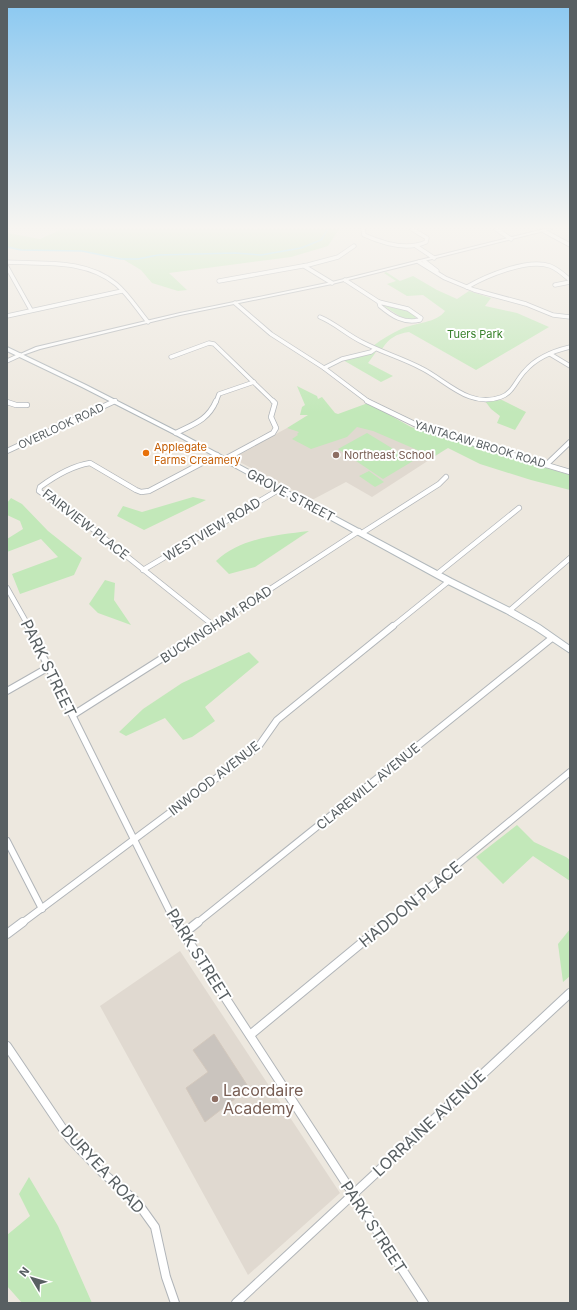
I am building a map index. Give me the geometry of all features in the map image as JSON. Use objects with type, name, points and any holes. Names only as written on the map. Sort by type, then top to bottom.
[{"type":"main road","name":"GROVE STREET","points":[[7,349],[115,401],[225,459],[449,581],[537,627],[570,650]]},
{"type":"street","points":[[20,290],[31,310]]},
{"type":"street","points":[[7,361],[38,348],[148,322],[297,290]]},
{"type":"street","points":[[361,290],[379,302],[404,307],[418,314],[421,318],[420,320],[405,322],[386,311],[380,306],[379,302]]},
{"type":"street","points":[[476,290],[495,297],[525,304],[554,316],[570,317]]},
{"type":"street","points":[[7,316],[122,291],[148,322]]},
{"type":"street","name":"YANTACAW BROOK ROAD","points":[[235,303],[271,334],[324,368],[369,402],[402,419],[425,429],[570,472]]},
{"type":"street","points":[[320,317],[375,349],[410,362],[464,394],[481,399],[498,399],[505,396],[509,393],[527,368],[550,354],[570,347]]},
{"type":"street","points":[[171,357],[209,343],[214,344],[276,404],[271,417],[276,428],[273,433],[225,459]]},
{"type":"street","points":[[324,368],[342,359],[371,352],[375,349]]},
{"type":"street","points":[[550,354],[570,366]]},
{"type":"street","points":[[176,433],[205,418],[212,411],[219,394],[254,382]]},
{"type":"street","name":"OVERLOOK ROAD","points":[[7,451],[115,401]]},
{"type":"street","points":[[7,402],[27,406]]},
{"type":"street","points":[[546,465],[570,442]]},
{"type":"street","name":"FAIRVIEW PLACE","points":[[214,626],[94,530],[39,491],[40,487],[78,465],[90,462],[136,490],[149,491],[217,455]]},
{"type":"street","name":"BUCKINGHAM ROAD","points":[[73,715],[360,532],[439,484],[446,477]]},
{"type":"street","name":"WESTVIEW ROAD","points":[[143,570],[280,489]]},
{"type":"street","points":[[437,574],[519,508]]},
{"type":"street","points":[[508,611],[570,558]]},
{"type":"street","name":"INWOOD AVENUE","points":[[7,934],[258,747],[277,720],[449,581]]},
{"type":"street","name":"PARK STREET","points":[[7,588],[20,608],[171,914],[424,1303]]},
{"type":"street","name":"CLAREWILL AVENUE","points":[[183,934],[552,638]]},
{"type":"street","points":[[7,692],[49,667]]},
{"type":"street","name":"HADDON PLACE","points":[[250,1035],[570,772]]},
{"type":"street","points":[[7,841],[42,909]]},
{"type":"street","name":"LORRAINE AVENUE","points":[[236,1303],[570,993]]},
{"type":"street","name":"DURYEA ROAD","points":[[7,1046],[69,1138],[104,1174],[137,1202],[155,1227],[166,1277],[175,1303]]},
{"type":"shaded area","name":"Northeast School","points":[[357,422],[440,453],[372,497],[346,482],[312,500],[232,458],[287,428]]},
{"type":"shaded area","name":"Lacordaire Academy","points":[[180,951],[340,1193],[248,1275],[100,1006]]},
{"type":"green space","name":"Tuers Park","points":[[397,290],[437,290],[457,299],[469,291],[491,298],[485,306],[517,313],[549,327],[476,370],[409,332],[393,337],[382,349],[373,346],[401,329],[437,318],[445,311],[423,295],[407,296]]},
{"type":"green space","points":[[381,304],[406,309],[416,317],[415,319],[407,321]]},
{"type":"green space","points":[[376,352],[368,363],[393,376],[381,382],[343,360]]},
{"type":"green space","points":[[297,386],[317,396],[318,399],[322,397],[335,413],[338,414],[368,403],[411,427],[570,475],[570,490],[531,480],[480,464],[448,448],[430,459],[422,452],[373,431],[357,427],[347,437],[311,449],[292,439],[298,435],[297,434],[299,432],[287,428],[308,415],[300,415],[302,407],[305,405]]},
{"type":"green space","points":[[502,400],[526,412],[515,430],[497,423],[500,416],[491,409],[485,401]]},
{"type":"green space","points":[[367,433],[413,461],[383,479],[338,449]]},
{"type":"green space","points":[[369,471],[384,482],[375,487],[359,476]]},
{"type":"green space","points":[[193,497],[206,500],[144,530],[117,516],[123,506],[142,512]]},
{"type":"green space","points":[[11,498],[22,504],[48,531],[82,558],[74,575],[20,594],[12,574],[58,557],[41,539],[7,552],[7,539],[23,529],[20,521],[7,515],[7,503]]},
{"type":"green space","points":[[309,531],[255,567],[229,574],[216,561],[236,547],[248,542],[272,536]]},
{"type":"green space","points":[[105,580],[115,583],[114,600],[131,625],[98,613],[89,604]]},
{"type":"green space","points":[[249,652],[259,662],[205,707],[215,721],[192,737],[183,740],[165,718],[126,736],[119,732],[143,709],[182,683]]},
{"type":"green space","points":[[517,825],[534,842],[570,860],[570,881],[533,856],[503,884],[476,857]]},
{"type":"green space","points":[[570,929],[570,976],[563,982],[558,944]]},
{"type":"green space","points":[[29,1177],[58,1226],[92,1303],[22,1303],[7,1286],[7,1235],[30,1216],[19,1194]]},
{"type":"building","name":"Lacordaire Academy","points":[[214,1034],[249,1088],[205,1122],[186,1088],[208,1072],[193,1050]]},
{"type":"place","name":"Applegate Farms Creamery","points":[[146,453]]},
{"type":"place","name":"Northeast School","points":[[336,455]]},
{"type":"place","name":"Lacordaire Academy","points":[[215,1099]]}]
